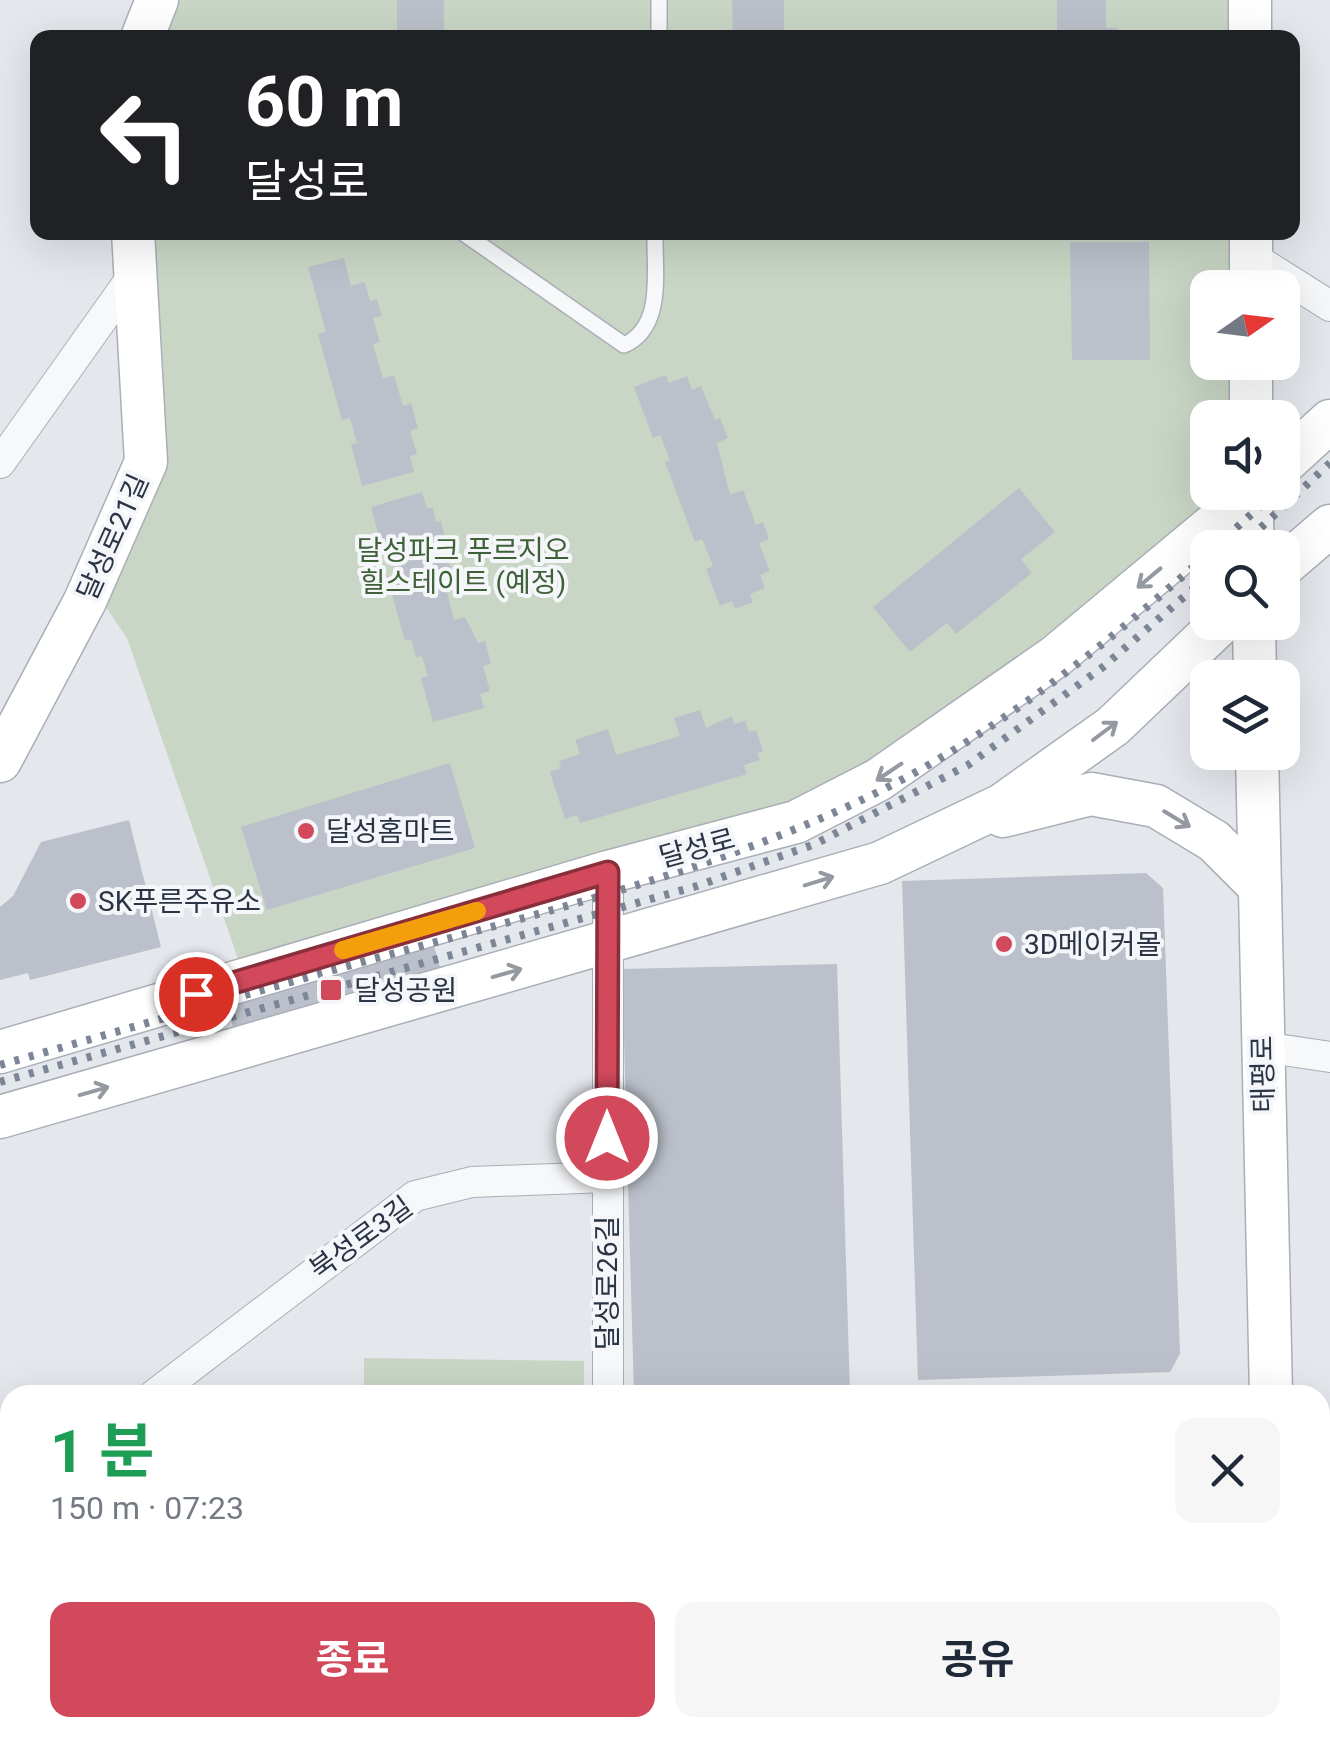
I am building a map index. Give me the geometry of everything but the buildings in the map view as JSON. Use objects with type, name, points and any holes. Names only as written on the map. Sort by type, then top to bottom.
[{"type":"main road","points":[[145,30],[157,0]]},
{"type":"main road","points":[[1250,0],[1250,30]]},
{"type":"main road","name":"달성로21길","points":[[0,762],[84,602],[146,462],[134,252]]},
{"type":"main road","points":[[1300,448],[1330,421]]},
{"type":"main road","name":"달성로","points":[[0,1052],[608,872],[796,822],[878,780],[1056,656],[1232,510]]},
{"type":"main road","points":[[1300,552],[1328,529]]},
{"type":"main road","points":[[0,1117],[607,945],[880,863],[1002,805],[1113,726],[1203,640]]},
{"type":"main road","name":"태평로","points":[[1257,770],[1271,1385]]},
{"type":"main road","points":[[949,830],[1090,794],[1156,806],[1214,841],[1260,887]]},
{"type":"street","points":[[0,463],[134,252]]},
{"type":"street","points":[[1251,259],[1330,306]]},
{"type":"street","name":"달성로26길","points":[[608,872],[608,1385]]},
{"type":"street","points":[[1263,1047],[1330,1058]]},
{"type":"street","name":"북성로3길","points":[[167,1385],[415,1196],[472,1182],[607,1177]]},
{"type":"lane","points":[[658,30],[659,0]]},
{"type":"lane","points":[[474,240],[624,344],[642,337],[650,323],[655,240]]},
{"type":"green space","points":[[159,0],[1250,0],[1250,30],[149,30]]},
{"type":"green space","name":"달성파크 푸르지오 힐스테이트 (예정)","points":[[133,240],[1251,240],[1251,270],[1190,270],[1190,380],[1251,380],[1251,400],[1190,400],[1190,510],[1228,510],[1202,530],[1190,530],[1190,539],[878,780],[245,979],[127,638],[101,600],[146,462]]},
{"type":"green space","points":[[364,1358],[584,1361],[584,1385],[364,1385]]},
{"type":"railway","points":[[1258,530],[1330,463]]},
{"type":"railway","points":[[1234,530],[1256,510]]},
{"type":"railway","points":[[0,1065],[602,896],[820,819],[963,745],[1089,655],[1190,569]]},
{"type":"railway","points":[[0,1082],[697,886],[815,844],[968,765],[1103,667],[1190,592]]},
{"type":"slow traffic","points":[[343,950],[477,911]]},
{"type":"place","name":"달성홈마트","points":[[306,831]]},
{"type":"place","name":"SK푸른주유소","points":[[78,901]]},
{"type":"place","name":"3D메이커몰","points":[[1004,944]]},
{"type":"place","name":"달성공원","points":[[331,990]]},
{"type":"route","points":[[196,994],[608,872],[607,1138]]}]
